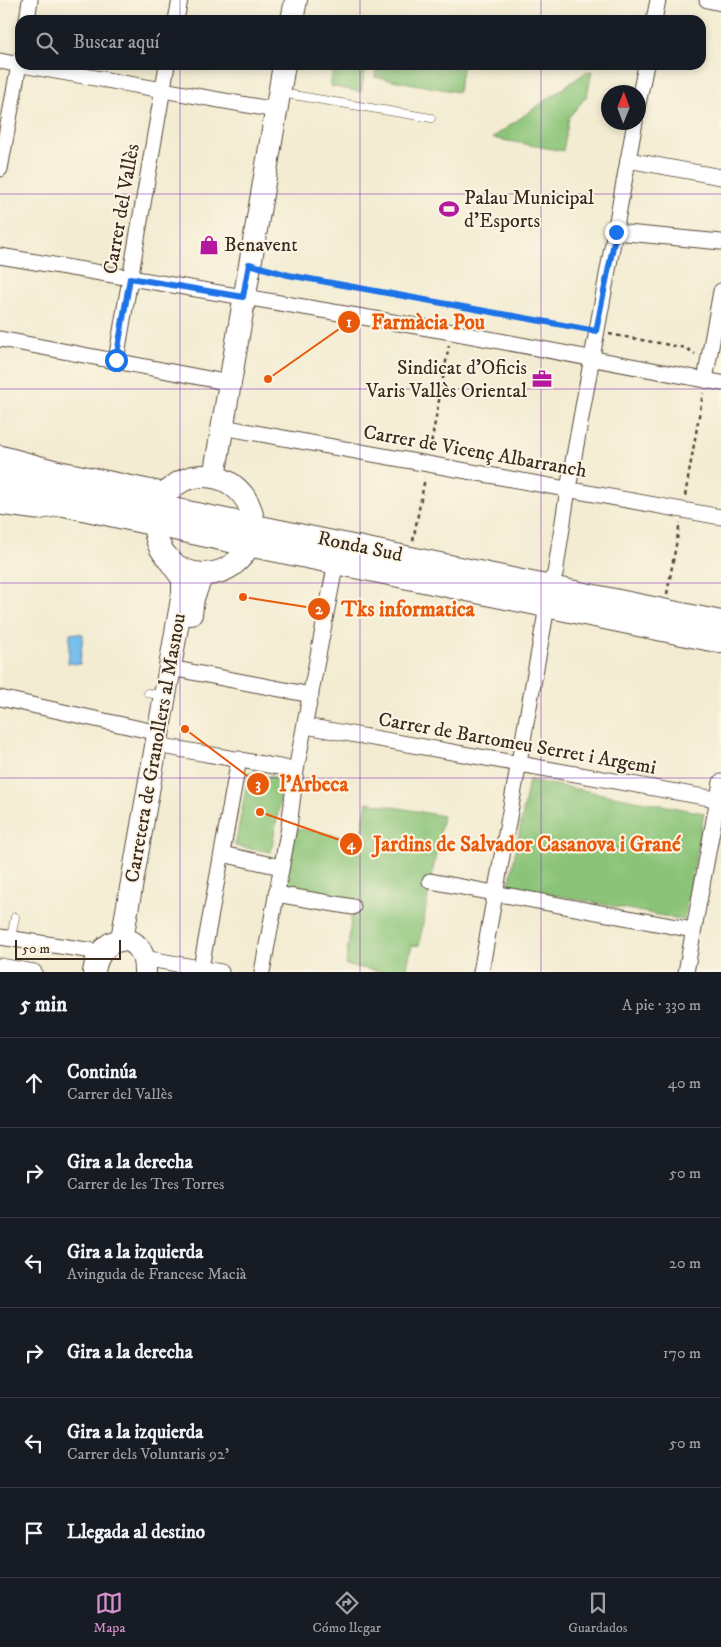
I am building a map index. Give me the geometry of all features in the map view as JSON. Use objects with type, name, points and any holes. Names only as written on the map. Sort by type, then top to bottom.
[{"type":"main road","points":[[293,15],[296,0]]},
{"type":"main road","points":[[214,477],[243,297],[283,70]]},
{"type":"main road","name":"Ronda Sud","points":[[0,470],[160,507],[336,562],[721,622]]},
{"type":"main road","points":[[160,507],[186,479],[198,476],[214,477],[232,485],[247,502],[251,535],[240,558],[229,567],[202,575],[188,572],[169,560]]},
{"type":"main road","name":"Ronda Sud","points":[[0,491],[69,507],[160,507]]},
{"type":"main road","name":"Carretera de Granollers al Masnou","points":[[160,507],[157,542],[183,580],[183,593],[156,695],[164,740]]},
{"type":"main road","name":"Ronda Sud","points":[[251,535],[410,557],[547,596],[721,642]]},
{"type":"main road","name":"Carretera de Granollers al Masnou","points":[[137,953],[164,740],[181,670],[193,598],[202,575]]},
{"type":"main road","points":[[97,962],[115,941],[137,953]]},
{"type":"street","points":[[28,15],[30,0]]},
{"type":"street","points":[[177,15],[180,0]]},
{"type":"street","points":[[655,15],[658,0]]},
{"type":"street","points":[[707,0],[721,3]]},
{"type":"street","points":[[0,61],[15,62]]},
{"type":"street","points":[[0,169],[19,70]]},
{"type":"street","points":[[57,70],[163,90],[277,101]]},
{"type":"street","name":"Carrer del Vallès","points":[[116,360],[167,70]]},
{"type":"street","points":[[642,85],[645,70]]},
{"type":"street","points":[[481,972],[520,765],[547,596],[555,574],[568,489],[634,130]]},
{"type":"street","points":[[628,160],[721,177]]},
{"type":"street","points":[[616,232],[721,242]]},
{"type":"street","points":[[0,256],[452,332],[592,357],[721,383]]},
{"type":"street","points":[[705,380],[714,301]]},
{"type":"street","points":[[0,339],[230,383]]},
{"type":"street","name":"Carrer de Vicenç Albarranch","points":[[223,426],[721,517]]},
{"type":"street","points":[[0,453],[52,467],[160,507]]},
{"type":"street","points":[[0,507],[37,512],[69,507]]},
{"type":"street","points":[[262,972],[296,770],[312,695],[336,562]]},
{"type":"street","points":[[181,670],[312,695]]},
{"type":"street","points":[[0,698],[239,759],[296,770]]},
{"type":"street","name":"Carrer de Bartomeu Serret i Argemi","points":[[306,726],[719,800]]},
{"type":"street","points":[[200,968],[239,759]]},
{"type":"street","points":[[686,972],[721,782]]},
{"type":"street","points":[[222,854],[281,867]]},
{"type":"street","points":[[430,882],[693,930]]},
{"type":"street","points":[[276,894],[353,907]]},
{"type":"street","points":[[6,938],[97,962]]},
{"type":"street","points":[[137,953],[221,972]]},
{"type":"street","points":[[0,966],[34,972]]},
{"type":"lane","points":[[277,101],[431,118]]},
{"type":"lane","points":[[6,938],[15,917]]},
{"type":"path","points":[[249,264],[288,275],[686,348],[697,356],[708,359]]},
{"type":"path","points":[[410,557],[452,332]]},
{"type":"green space","points":[[333,70],[365,70],[361,92],[330,86]]},
{"type":"green space","points":[[376,70],[462,70],[458,92],[375,77]]},
{"type":"green space","points":[[592,71],[587,96],[569,117],[563,151],[492,138],[586,72]]},
{"type":"green space","points":[[249,772],[284,779],[271,852],[235,846]]},
{"type":"green space","points":[[529,780],[704,813],[684,920],[509,886]]},
{"type":"green space","points":[[367,802],[443,816],[419,946],[412,945],[406,972],[385,972],[346,965],[353,902],[277,888],[289,827],[360,840]]},
{"type":"water","points":[[70,633],[83,634],[80,664],[68,663]]},
{"type":"place","name":"Palau Municipal d'Esports","points":[[449,209]]},
{"type":"place","name":"Benavent","points":[[209,245]]},
{"type":"place","name":"Farmàcia Pou","points":[[268,379]]},
{"type":"place","name":"Sindicat d'Oficis Varis Vallès Oriental","points":[[542,379]]},
{"type":"place","name":"Tks informatica","points":[[243,597]]},
{"type":"place","name":"l'Arbeca","points":[[185,729]]},
{"type":"place","name":"Jardins de Salvador Casanova i Grané","points":[[260,812]]},
{"type":"route","points":[[116,360],[130,278],[243,297],[249,264],[288,275],[596,331],[616,232]]}]
